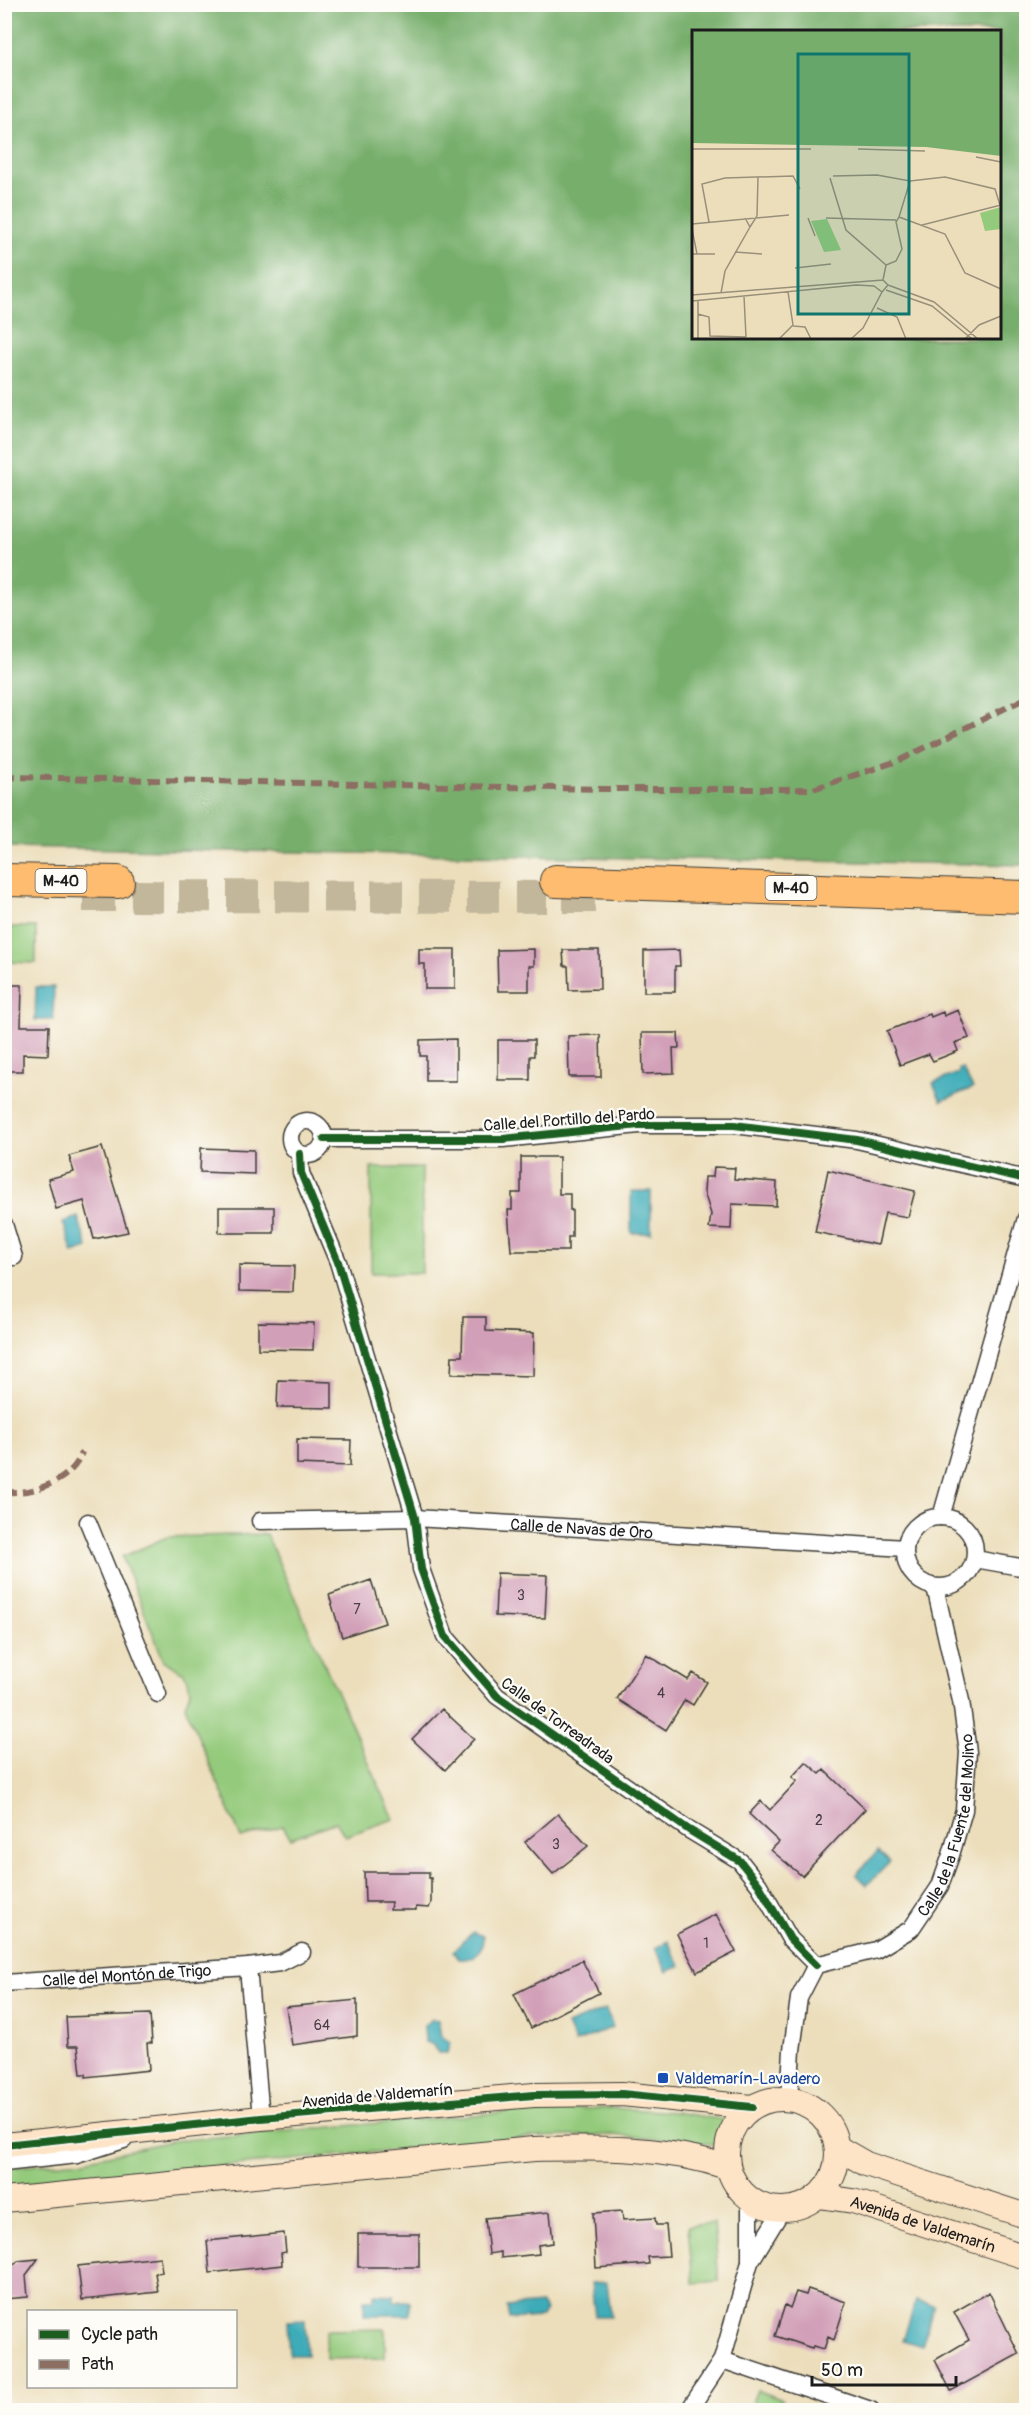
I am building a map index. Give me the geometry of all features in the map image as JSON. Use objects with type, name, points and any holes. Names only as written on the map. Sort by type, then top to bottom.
[{"type":"highway","name":"M-40","points":[[4,880],[118,882]]},
{"type":"highway","name":"M-40","points":[[556,881],[1026,897]]},
{"type":"street","points":[[306,1121],[317,1124],[324,1139],[316,1153],[300,1154],[290,1141],[290,1135],[296,1125],[306,1121]]},
{"type":"street","name":"Calle del Portillo del Pardo","points":[[324,1139],[503,1139],[639,1125],[734,1125],[857,1140],[1026,1179]]},
{"type":"street","name":"Calle de Torreadrada","points":[[300,1154],[301,1173],[338,1262],[415,1518],[421,1569],[445,1636],[497,1696],[689,1830],[740,1861],[759,1885],[790,1939],[816,1965]]},
{"type":"street","points":[[941,1517],[1026,1218]]},
{"type":"street","points":[[4,1224],[14,1257]]},
{"type":"street","points":[[941,1517],[953,1519],[971,1535],[975,1558],[971,1570],[963,1580],[952,1586],[935,1587],[918,1580],[910,1571],[905,1560],[905,1548],[913,1529],[921,1522],[941,1517]]},
{"type":"street","name":"Calle de Navas de Oro","points":[[260,1521],[415,1518],[905,1548]]},
{"type":"street","points":[[88,1522],[158,1694]]},
{"type":"street","points":[[975,1558],[1026,1568]]},
{"type":"street","name":"Calle de la Fuente del Molino","points":[[816,1965],[876,1950],[911,1929],[940,1887],[951,1855],[964,1810],[968,1752],[961,1701],[935,1587]]},
{"type":"street","name":"Calle del Montón de Trigo","points":[[4,1983],[248,1967],[280,1963],[302,1952]]},
{"type":"street","points":[[789,2098],[799,1998],[816,1965]]},
{"type":"street","points":[[248,1967],[261,2118]]},
{"type":"street","name":"Avenida de Valdemarín","points":[[4,2145],[261,2118],[534,2095],[622,2094],[752,2107]]},
{"type":"street","points":[[789,2098],[806,2103],[823,2116],[833,2131],[838,2148],[834,2176],[819,2196],[802,2206],[782,2210],[765,2207],[750,2200],[737,2188],[727,2167],[727,2144],[732,2129],[752,2107],[769,2100],[789,2098]]},
{"type":"street","name":"Avenida de Valdemarín","points":[[4,2163],[77,2155],[162,2128]]},
{"type":"street","points":[[4,2200],[534,2148],[622,2147],[691,2156],[727,2167]]},
{"type":"street","points":[[838,2148],[866,2164],[1026,2216]]},
{"type":"street","name":"Avenida de Valdemarín","points":[[819,2196],[853,2201],[1026,2257]]},
{"type":"street","points":[[750,2200],[750,2262]]},
{"type":"street","points":[[689,2410],[722,2360],[750,2262],[782,2210]]},
{"type":"street","points":[[722,2360],[871,2410]]},
{"type":"green space","points":[[5,4],[1026,5],[1026,865],[5,847]]},
{"type":"green space","points":[[5,927],[36,927],[36,963],[5,962]]},
{"type":"green space","points":[[371,1168],[422,1168],[422,1273],[371,1273]]},
{"type":"green space","points":[[266,1534],[394,1819],[345,1836],[336,1822],[291,1838],[282,1826],[241,1838],[185,1706],[190,1691],[188,1680],[184,1673],[164,1661],[122,1557],[167,1537]]},
{"type":"green space","points":[[614,2108],[675,2112],[726,2120],[721,2145],[613,2135],[532,2137],[5,2187],[5,2168],[80,2161],[171,2141],[530,2110]]},
{"type":"green space","points":[[714,2223],[719,2281],[693,2283],[688,2226]]},
{"type":"green space","points":[[385,2329],[385,2358],[326,2359],[326,2330]]},
{"type":"green space","points":[[757,2390],[783,2400],[779,2410],[749,2410]]},
{"type":"water","points":[[36,987],[54,987],[53,1020],[35,1020]]},
{"type":"water","points":[[962,1068],[973,1088],[941,1101],[933,1083],[959,1073],[959,1069]]},
{"type":"water","points":[[631,1191],[651,1191],[651,1233],[631,1233]]},
{"type":"water","points":[[78,1217],[88,1248],[73,1253],[63,1222]]},
{"type":"water","points":[[878,1851],[890,1862],[867,1885],[856,1874]]},
{"type":"water","points":[[473,1932],[483,1936],[480,1950],[469,1958],[459,1959],[453,1951]]},
{"type":"water","points":[[668,1941],[680,1966],[667,1972],[655,1948]]},
{"type":"water","points":[[606,2009],[613,2027],[575,2043],[567,2025]]},
{"type":"water","points":[[432,2019],[438,2020],[441,2036],[450,2042],[447,2053],[438,2053],[432,2044],[425,2042],[424,2025]]},
{"type":"water","points":[[607,2282],[611,2316],[595,2316],[591,2283]]},
{"type":"water","points":[[374,2294],[394,2295],[394,2301],[410,2301],[410,2315],[364,2315],[364,2300],[374,2300]]},
{"type":"water","points":[[916,2300],[934,2305],[922,2346],[903,2340]]},
{"type":"water","points":[[541,2304],[546,2310],[542,2317],[509,2319],[507,2307]]},
{"type":"water","points":[[305,2320],[307,2355],[289,2355],[287,2321]]},
{"type":"building","points":[[419,949],[455,949],[455,989],[425,989],[425,964],[419,964]]},
{"type":"building","points":[[534,949],[534,966],[529,966],[529,991],[498,991],[497,950]]},
{"type":"building","points":[[563,950],[599,950],[600,989],[569,990],[568,966],[564,966]]},
{"type":"building","points":[[679,950],[680,966],[675,966],[675,992],[644,992],[644,951]]},
{"type":"building","points":[[4,985],[22,985],[21,1026],[49,1026],[48,1055],[23,1054],[23,1071],[4,1071]]},
{"type":"building","points":[[958,1010],[969,1038],[955,1043],[958,1051],[933,1061],[929,1054],[900,1065],[887,1031],[930,1014],[931,1017],[943,1012],[944,1016]]},
{"type":"building","points":[[642,1033],[678,1033],[679,1048],[673,1048],[674,1073],[643,1074]]},
{"type":"building","points":[[600,1035],[601,1077],[569,1077],[568,1036]]},
{"type":"building","points":[[456,1039],[456,1081],[426,1081],[426,1056],[420,1056],[420,1040]]},
{"type":"building","points":[[498,1040],[534,1040],[534,1056],[530,1056],[530,1080],[498,1080]]},
{"type":"building","points":[[102,1147],[128,1232],[94,1239],[84,1201],[56,1209],[48,1179],[74,1172],[69,1156]]},
{"type":"building","points":[[201,1148],[254,1150],[254,1174],[200,1172]]},
{"type":"building","points":[[521,1157],[559,1157],[559,1194],[570,1194],[570,1210],[572,1210],[572,1237],[568,1237],[568,1251],[511,1251],[508,1210],[512,1210],[512,1193],[521,1193]]},
{"type":"building","points":[[714,1167],[735,1168],[734,1179],[777,1182],[776,1206],[732,1204],[731,1229],[709,1228],[711,1214],[704,1192],[705,1177],[713,1177]]},
{"type":"building","points":[[828,1170],[915,1191],[908,1217],[885,1213],[878,1245],[815,1232]]},
{"type":"building","points":[[219,1207],[274,1207],[274,1233],[219,1233]]},
{"type":"building","points":[[239,1265],[294,1266],[293,1292],[239,1291]]},
{"type":"building","points":[[463,1317],[486,1317],[486,1331],[534,1333],[533,1376],[451,1374],[452,1356],[462,1356]]},
{"type":"building","points":[[258,1322],[314,1323],[313,1350],[258,1349]]},
{"type":"building","points":[[278,1380],[332,1382],[332,1408],[277,1407]]},
{"type":"building","points":[[297,1439],[351,1440],[350,1466],[297,1464]]},
{"type":"building","points":[[497,1573],[547,1575],[545,1618],[495,1616]]},
{"type":"building","points":[[371,1580],[385,1623],[342,1637],[329,1595]]},
{"type":"building","points":[[646,1654],[688,1680],[693,1673],[707,1682],[693,1705],[685,1700],[666,1730],[617,1699]]},
{"type":"building","points":[[442,1709],[474,1739],[445,1770],[412,1739]]},
{"type":"building","points":[[806,1762],[820,1774],[824,1770],[865,1809],[802,1876],[771,1850],[779,1842],[749,1814],[761,1801],[770,1810],[797,1781],[792,1777]]},
{"type":"building","points":[[558,1814],[588,1846],[553,1874],[525,1842]]},
{"type":"building","points":[[364,1872],[429,1872],[431,1903],[429,1908],[390,1910],[391,1902],[365,1902]]},
{"type":"building","points":[[716,1914],[736,1952],[697,1972],[677,1934]]},
{"type":"building","points":[[582,1960],[599,1993],[531,2028],[514,1994]]},
{"type":"building","points":[[357,2000],[357,2036],[292,2045],[286,2007]]},
{"type":"building","points":[[150,2014],[152,2043],[147,2043],[149,2070],[86,2077],[86,2074],[81,2074],[78,2046],[68,2046],[66,2017]]},
{"type":"building","points":[[622,2211],[623,2220],[655,2218],[656,2225],[666,2225],[669,2256],[648,2257],[649,2264],[596,2268],[593,2213]]},
{"type":"building","points":[[550,2212],[553,2243],[538,2245],[539,2254],[501,2258],[501,2252],[489,2254],[485,2218]]},
{"type":"building","points":[[284,2233],[286,2252],[281,2253],[282,2265],[210,2273],[207,2241]]},
{"type":"building","points":[[358,2234],[419,2234],[419,2267],[358,2267]]},
{"type":"building","points":[[160,2257],[162,2272],[155,2273],[158,2292],[82,2300],[78,2266]]},
{"type":"building","points":[[38,2259],[26,2275],[28,2297],[4,2299],[4,2265]]},
{"type":"building","points":[[808,2289],[846,2302],[834,2340],[828,2337],[824,2349],[813,2346],[812,2348],[775,2336],[785,2305],[790,2308],[796,2292],[806,2295]]},
{"type":"building","points":[[989,2292],[1019,2354],[951,2391],[935,2360],[969,2340],[954,2312]]},
{"type":"tunnel","points":[[83,896],[598,897]]},
{"type":"marked path","points":[[4,777],[603,789],[813,789],[898,761],[1026,698]]},
{"type":"marked path","points":[[4,1492],[27,1491],[51,1484],[70,1471],[82,1452]]},
{"type":"cycle path","points":[[324,1139],[503,1139],[639,1125],[734,1125],[857,1140],[1026,1179]]},
{"type":"cycle path","points":[[300,1154],[301,1173],[338,1262],[415,1518],[421,1569],[445,1636],[497,1696],[689,1830],[740,1861],[759,1885],[790,1939],[816,1965]]},
{"type":"cycle path","points":[[4,2145],[261,2118],[534,2095],[622,2094],[752,2107]]},
{"type":"place","name":"Valdemarín-Lavadero","points":[[663,2078]]}]
